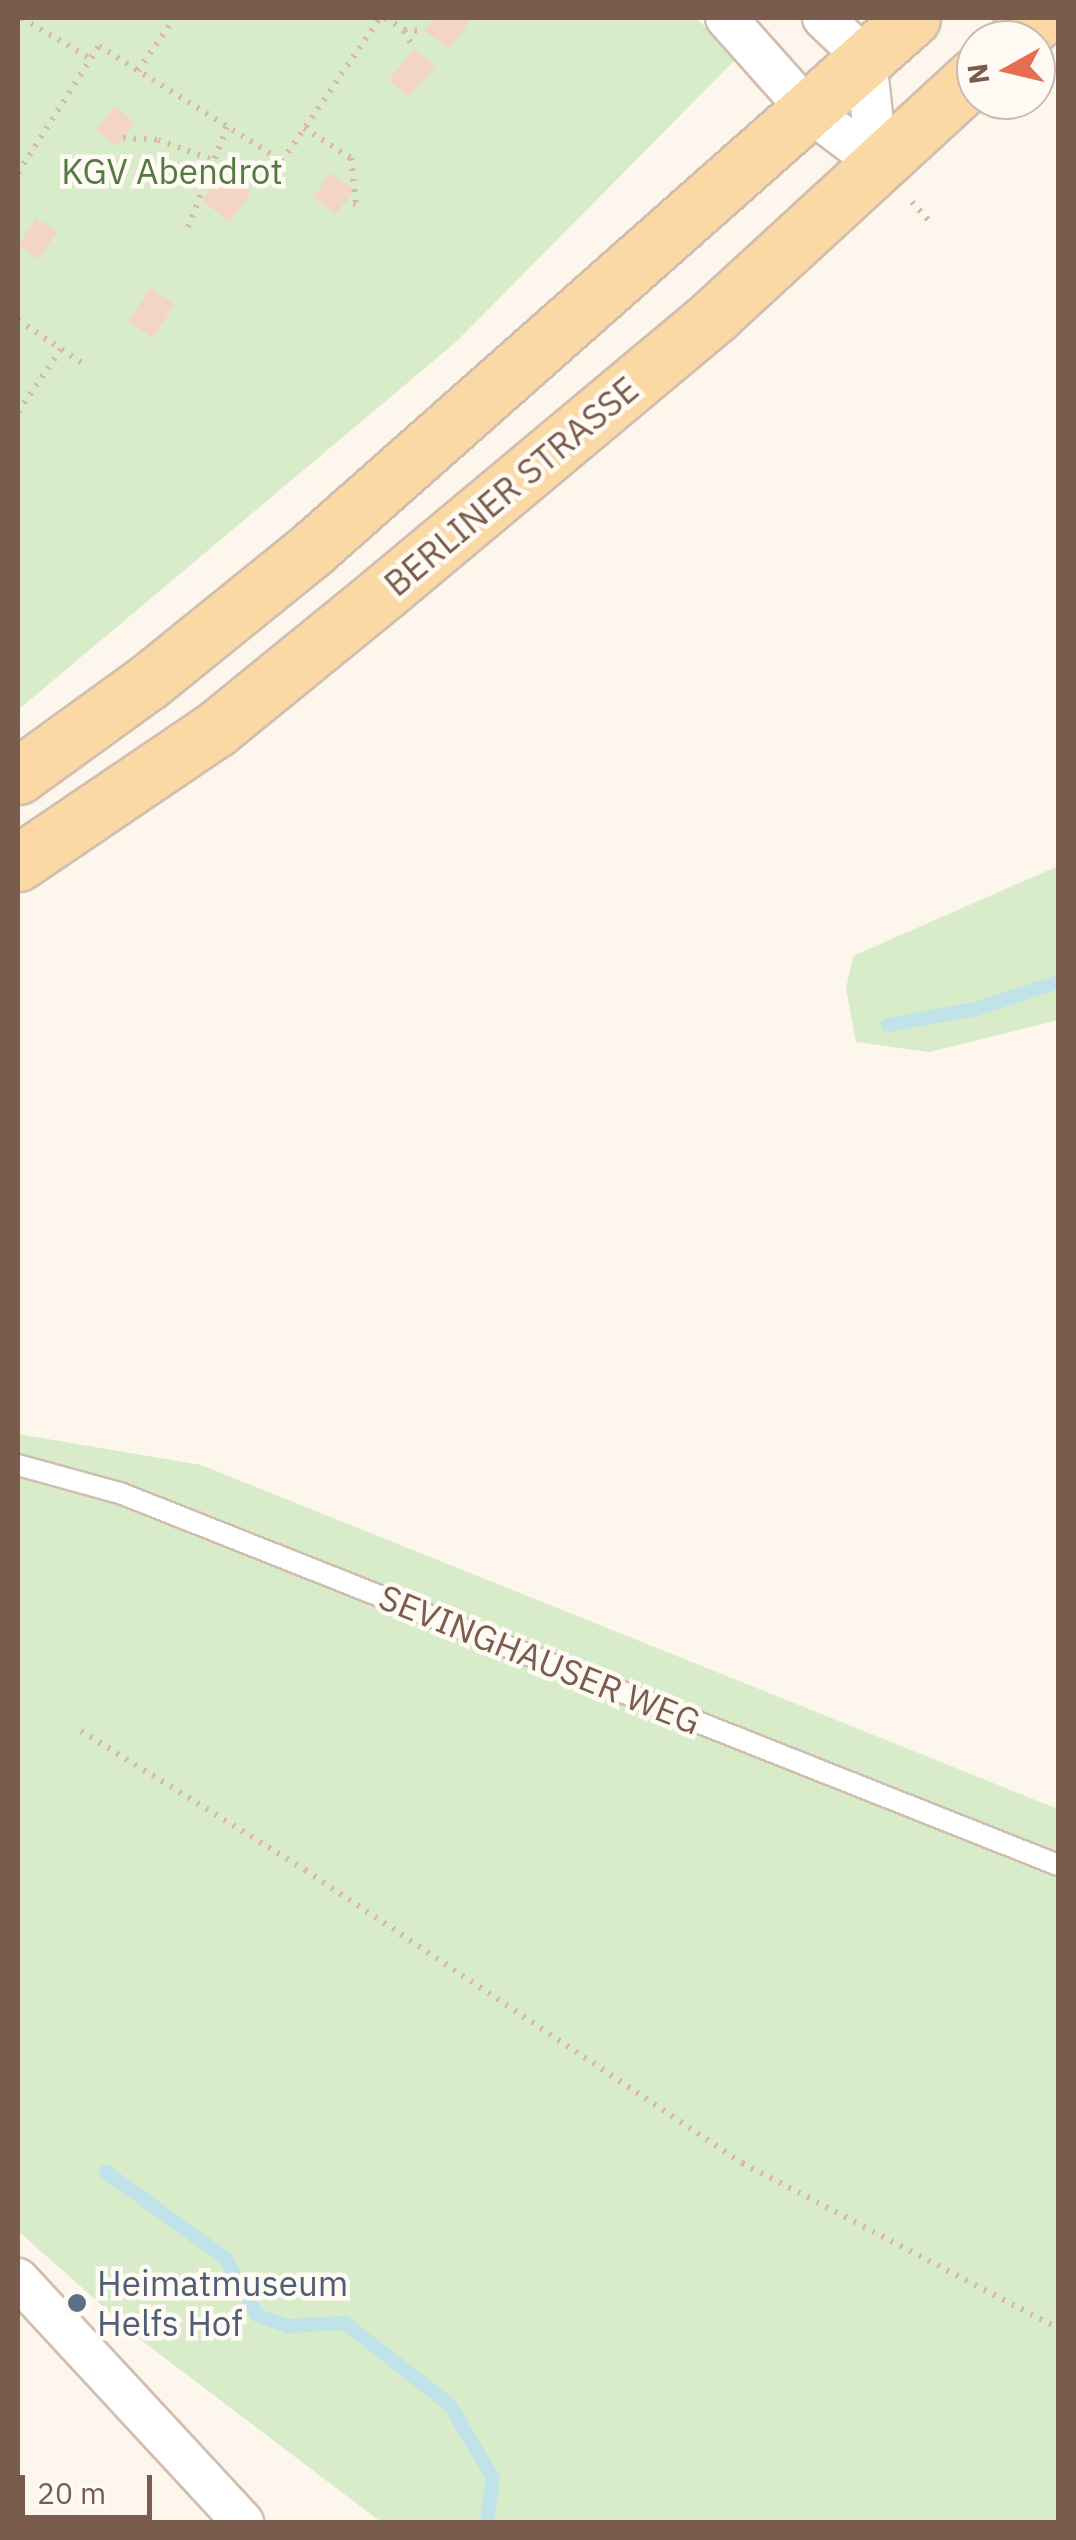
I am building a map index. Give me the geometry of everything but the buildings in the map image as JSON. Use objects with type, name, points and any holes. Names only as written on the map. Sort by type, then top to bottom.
[{"type":"main road","points":[[18,776],[148,682],[310,551],[912,18]]},
{"type":"main road","name":"BERLINER STRASSE","points":[[18,863],[216,729],[384,592],[715,315],[956,92]]},
{"type":"street","points":[[726,18],[809,111],[877,162]]},
{"type":"street","points":[[823,18],[866,59],[877,162]]},
{"type":"street","points":[[18,2279],[243,2522]]},
{"type":"lane","name":"SEVINGHAUSER WEG","points":[[18,1465],[120,1493],[1058,1864]]},
{"type":"path","points":[[22,18],[91,59]]},
{"type":"path","points":[[138,71],[174,18]]},
{"type":"path","points":[[18,172],[99,46],[282,161],[382,18],[404,30],[424,31]]},
{"type":"path","points":[[404,30],[414,49]]},
{"type":"path","points":[[188,227],[210,159],[228,127]]},
{"type":"path","points":[[304,128],[352,158],[356,204],[346,200]]},
{"type":"path","points":[[123,138],[158,140],[210,159]]},
{"type":"path","points":[[18,320],[85,365]]},
{"type":"path","points":[[18,412],[61,349]]},
{"type":"path","points":[[81,1731],[306,1870],[742,2163],[1058,2328]]},
{"type":"green space","name":"KGV Abendrot","points":[[18,18],[697,18],[734,61],[456,342],[18,710]]},
{"type":"green space","points":[[1058,866],[1058,1020],[929,1052],[856,1042],[846,989],[853,956]]},
{"type":"green space","points":[[18,1434],[201,1465],[1058,1809],[1058,2522],[381,2522],[141,2340],[18,2231]]},
{"type":"waterway","points":[[888,1025],[976,1009],[1058,982]]},
{"type":"waterway","points":[[106,2172],[225,2258],[257,2315],[288,2326],[345,2323],[450,2405],[493,2478],[487,2522]]},
{"type":"place","name":"Heimatmuseum Helfs Hof","points":[[77,2303]]}]
